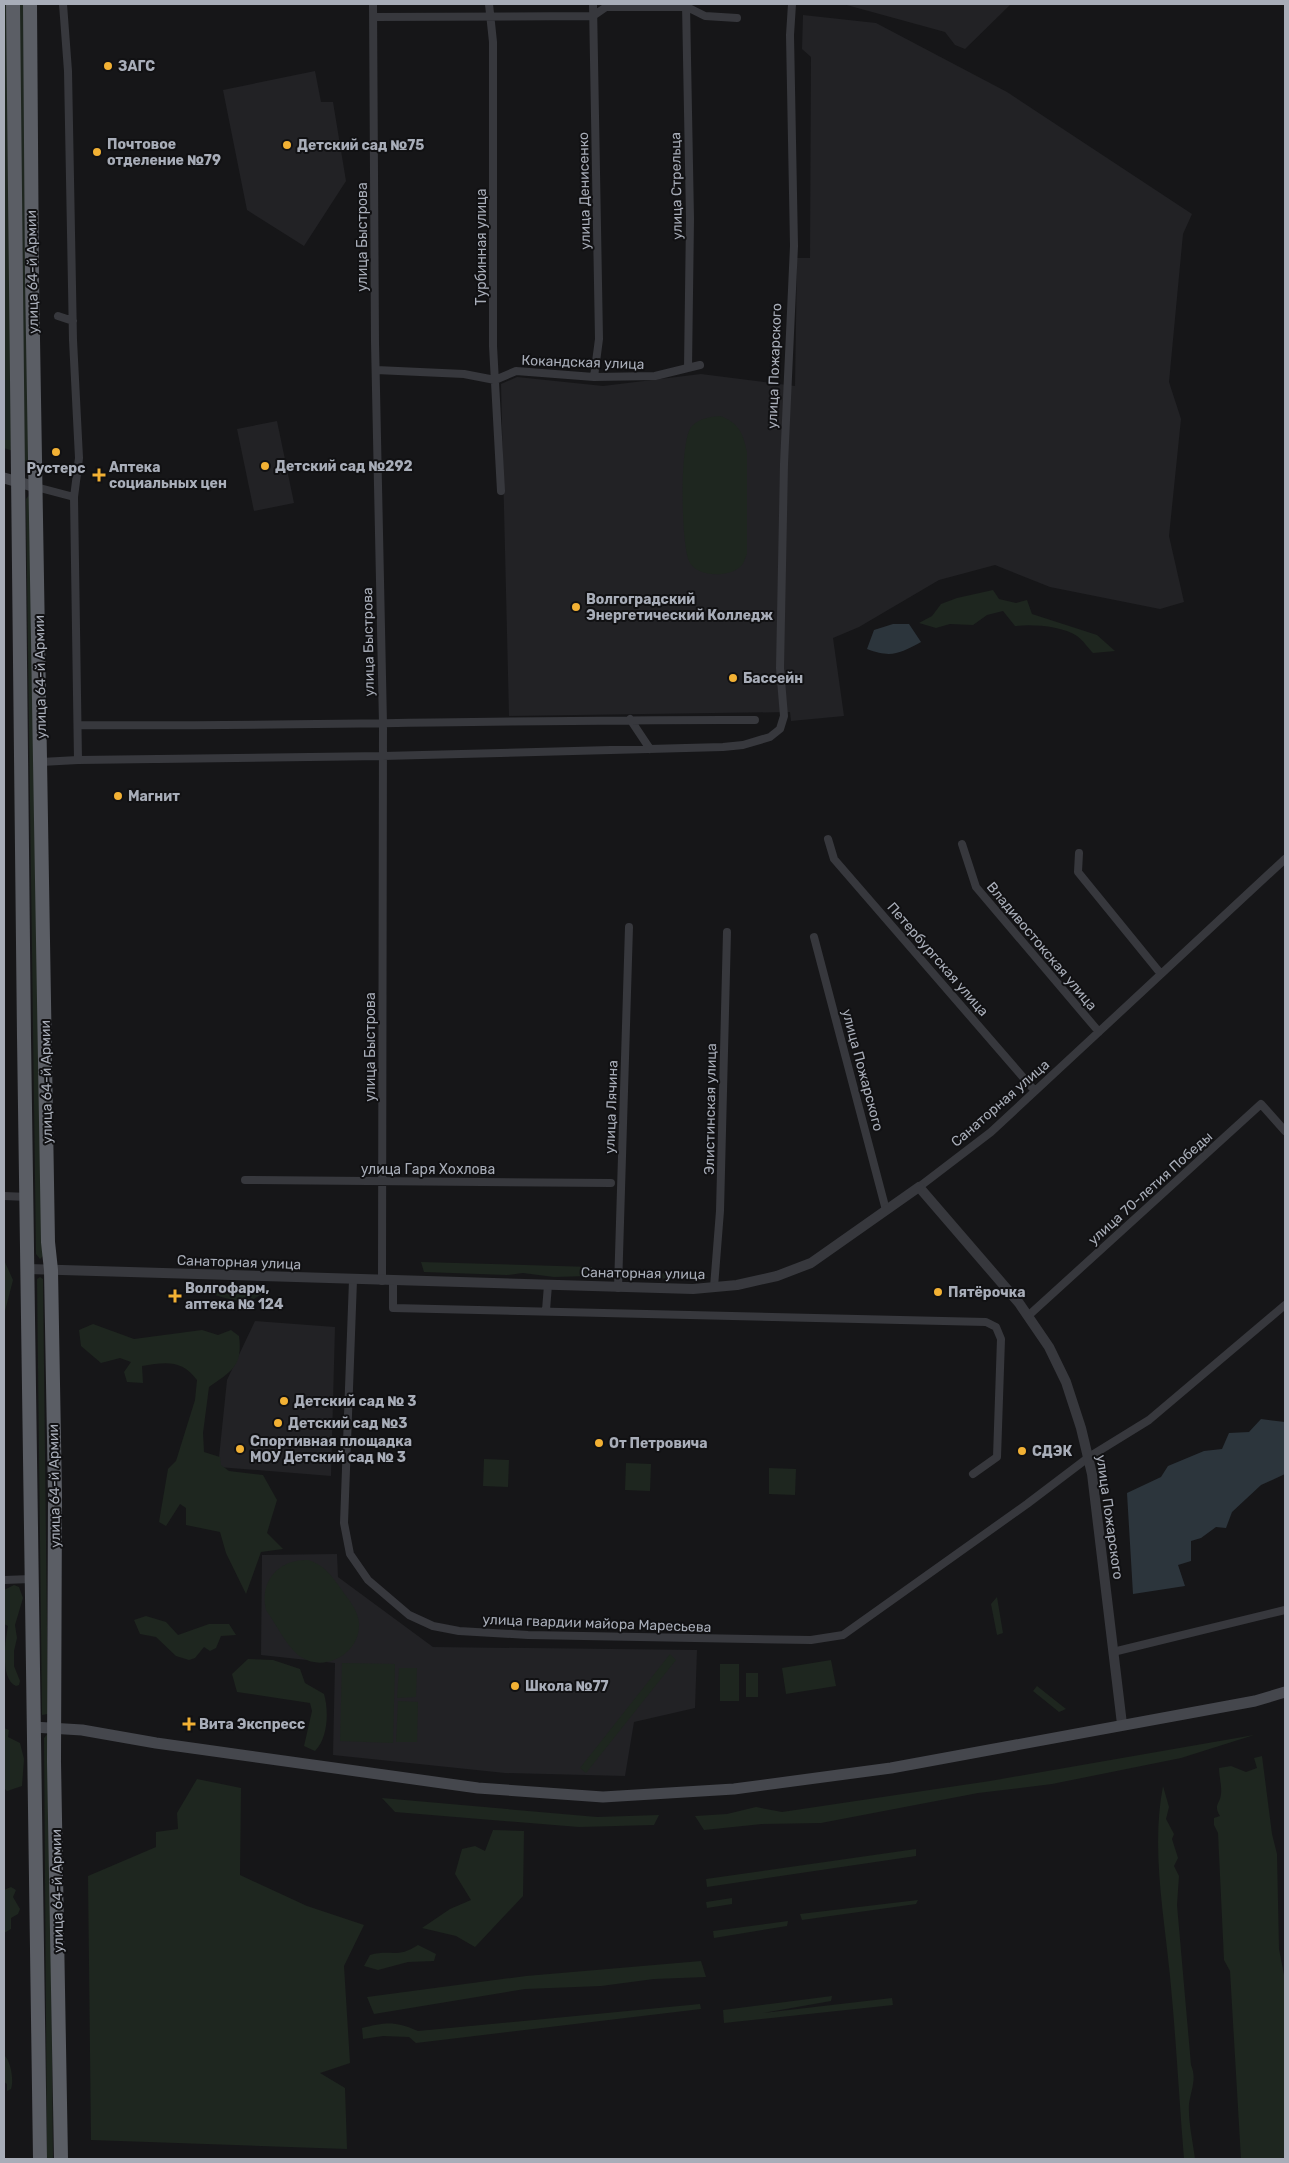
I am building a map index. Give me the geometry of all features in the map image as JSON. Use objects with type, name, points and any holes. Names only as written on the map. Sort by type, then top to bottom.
[{"type":"highway","name":"улица 64-й Армии","points":[[13,4],[31,1579],[40,2159]]},
{"type":"highway","name":"улица 64-й Армии","points":[[30,4],[32,269],[48,1233],[51,1270],[55,1496],[55,1728],[61,2159]]},
{"type":"main road","points":[[4,478],[36,487]]},
{"type":"main road","points":[[34,1728],[82,1730],[166,1744],[478,1788],[603,1797],[734,1789],[891,1768],[1255,1701],[1285,1692]]},
{"type":"street","points":[[63,4],[68,72],[73,321],[80,458],[74,497],[78,760]]},
{"type":"street","name":"улица Быстрова","points":[[373,4],[376,370],[383,724],[382,1281]]},
{"type":"street","name":"Турбинная улица","points":[[489,4],[493,42],[495,380],[501,491]]},
{"type":"street","name":"улица Денисенко","points":[[593,4],[599,339],[594,378]]},
{"type":"street","name":"улица Пожарского","points":[[650,749],[743,745],[770,737],[780,729],[784,716],[780,668],[784,474],[794,246],[790,35],[792,4]]},
{"type":"street","points":[[374,17],[489,18],[593,16],[606,7],[686,5],[704,16],[737,18]]},
{"type":"street","name":"улица Стрельца","points":[[686,5],[690,219],[688,368]]},
{"type":"street","points":[[58,316],[73,321]]},
{"type":"street","name":"Кокандская улица","points":[[495,380],[516,371],[594,378],[655,376],[700,365]]},
{"type":"street","points":[[376,370],[464,374],[495,380]]},
{"type":"street","points":[[36,487],[74,497]]},
{"type":"street","points":[[78,725],[383,724],[630,719],[755,720]]},
{"type":"street","points":[[630,719],[650,749]]},
{"type":"street","points":[[41,762],[650,749]]},
{"type":"street","name":"Петербургская улица","points":[[828,839],[834,859],[1035,1092]]},
{"type":"street","name":"Владивостокская улица","points":[[962,844],[976,886],[1099,1032]]},
{"type":"street","points":[[1079,853],[1078,872],[1161,974]]},
{"type":"street","name":"Санаторная улица","points":[[28,1269],[693,1289],[777,1276],[810,1263],[974,1146],[1035,1092],[1285,859]]},
{"type":"street","name":"улица Лячина","points":[[618,1288],[629,928]]},
{"type":"street","name":"Элистинская улица","points":[[714,1287],[720,1211],[727,932]]},
{"type":"street","name":"улица Пожарского","points":[[814,936],[886,1210]]},
{"type":"street","name":"улица 70-летия Победы","points":[[1028,1316],[1261,1104],[1285,1131]]},
{"type":"street","name":"улица Гаря Хохлова","points":[[245,1180],[611,1183]]},
{"type":"street","name":"улица Пожарского","points":[[919,1187],[981,1257],[1028,1316],[1049,1346],[1066,1382],[1089,1457],[1099,1523],[1122,1724]]},
{"type":"street","points":[[4,1196],[28,1197]]},
{"type":"street","name":"улица гвардии майора Маресьева","points":[[353,1280],[344,1523],[346,1541],[355,1562],[374,1586],[418,1621],[442,1629],[561,1636],[811,1640],[836,1637],[849,1632],[1089,1457],[1150,1420],[1285,1305]]},
{"type":"street","points":[[393,1281],[393,1308],[546,1310],[986,1322],[992,1324],[1001,1339],[997,1457],[973,1474]]},
{"type":"street","points":[[546,1310],[548,1285]]},
{"type":"street","points":[[4,1580],[31,1579]]},
{"type":"street","points":[[1113,1652],[1285,1610]]},
{"type":"shaded area","points":[[4,4],[6,4],[8,38],[13,451],[4,448]]},
{"type":"shaded area","points":[[19,4],[24,4],[30,466],[26,466],[24,461]]},
{"type":"shaded area","points":[[843,4],[1011,4],[965,49],[955,45],[945,32]]},
{"type":"shaded area","points":[[803,15],[876,23],[1007,92],[1192,214],[1183,234],[1169,382],[1181,419],[1169,536],[1184,602],[1160,609],[1050,587],[995,565],[939,580],[859,627],[833,638],[844,716],[791,721],[790,712],[509,716],[501,384],[517,377],[603,386],[701,374],[795,386],[797,258],[810,258],[811,57],[802,49]]},
{"type":"shaded area","name":"Детский сад №75","points":[[315,71],[321,102],[333,102],[346,181],[304,246],[247,210],[223,90]]},
{"type":"shaded area","points":[[720,416],[732,422],[739,429],[747,452],[747,554],[740,567],[734,571],[712,574],[705,573],[693,566],[689,561],[686,551],[683,514],[683,470],[688,435],[692,426],[709,417]]},
{"type":"shaded area","name":"Детский сад №292","points":[[277,421],[294,503],[254,511],[237,429]]},
{"type":"shaded area","points":[[29,495],[43,1256],[40,1259],[36,1254],[26,499]]},
{"type":"shaded area","points":[[993,590],[999,599],[1016,603],[1027,600],[1032,614],[1097,635],[1115,651],[1093,653],[1077,636],[1056,628],[1030,625],[1015,626],[1003,611],[987,615],[973,625],[950,624],[936,628],[919,623],[932,616],[941,604],[957,598]]},
{"type":"shaded area","points":[[893,624],[909,624],[921,642],[901,652],[889,654],[867,649],[874,630]]},
{"type":"shaded area","points":[[4,1260],[13,1280],[4,1315]]},
{"type":"shaded area","points":[[421,1262],[592,1267],[588,1276],[554,1277],[523,1273],[507,1275],[424,1272]]},
{"type":"shaded area","points":[[628,1272],[705,1275],[708,1278],[628,1279]]},
{"type":"shaded area","points":[[40,1277],[43,1279],[48,1714],[42,1715],[37,1279]]},
{"type":"shaded area","points":[[212,1285],[264,1286],[269,1289],[248,1303],[213,1294],[208,1291]]},
{"type":"shaded area","name":"Детский сад №3","points":[[255,1321],[335,1327],[331,1476],[218,1467],[227,1380]]},
{"type":"shaded area","points":[[93,1324],[134,1339],[202,1330],[218,1335],[231,1330],[239,1336],[240,1346],[237,1362],[229,1372],[209,1387],[203,1433],[204,1452],[220,1457],[221,1465],[229,1471],[263,1475],[277,1500],[267,1533],[283,1549],[261,1552],[246,1594],[226,1553],[220,1532],[186,1525],[186,1508],[180,1504],[166,1526],[159,1522],[168,1469],[176,1461],[195,1400],[197,1380],[185,1368],[166,1363],[142,1366],[143,1383],[127,1382],[124,1372],[131,1362],[120,1358],[101,1363],[81,1346],[79,1330]]},
{"type":"shaded area","points":[[1261,1419],[1285,1422],[1285,1474],[1261,1485],[1232,1512],[1226,1528],[1216,1527],[1201,1538],[1191,1541],[1191,1561],[1178,1565],[1185,1586],[1133,1594],[1127,1493],[1161,1477],[1168,1466],[1204,1451],[1222,1449],[1229,1433],[1249,1432]]},
{"type":"shaded area","points":[[484,1459],[509,1460],[508,1487],[483,1486]]},
{"type":"shaded area","points":[[626,1463],[651,1464],[650,1491],[625,1490]]},
{"type":"shaded area","points":[[769,1468],[796,1469],[795,1495],[769,1494]]},
{"type":"shaded area","name":"Школа №77","points":[[337,1554],[338,1577],[433,1647],[697,1650],[695,1708],[634,1722],[625,1776],[505,1773],[333,1755],[335,1663],[261,1655],[262,1555]]},
{"type":"shaded area","points":[[308,1560],[322,1567],[339,1586],[357,1613],[359,1623],[358,1634],[354,1644],[347,1652],[328,1662],[317,1663],[297,1654],[266,1610],[266,1590],[274,1574],[288,1563]]},
{"type":"shaded area","points":[[14,1585],[19,1587],[23,1598],[15,1625],[17,1638],[14,1651],[14,1666],[20,1681],[19,1685],[16,1686],[11,1682],[6,1668],[5,1651],[8,1626],[4,1624],[4,1590]]},
{"type":"shaded area","points":[[997,1597],[1003,1633],[997,1635],[991,1604]]},
{"type":"shaded area","points":[[146,1616],[166,1622],[178,1635],[209,1624],[229,1624],[236,1635],[221,1636],[216,1648],[210,1651],[204,1647],[195,1658],[189,1660],[176,1656],[156,1637],[140,1634],[134,1620]]},
{"type":"shaded area","points":[[670,1654],[676,1660],[586,1773],[580,1768]]},
{"type":"shaded area","points":[[248,1659],[273,1660],[300,1669],[305,1683],[324,1694],[327,1708],[325,1732],[315,1751],[304,1746],[312,1711],[310,1703],[237,1692],[232,1674]]},
{"type":"shaded area","points":[[831,1660],[836,1686],[786,1694],[782,1668]]},
{"type":"shaded area","points":[[342,1663],[395,1664],[393,1743],[340,1741]]},
{"type":"shaded area","points":[[720,1664],[739,1664],[739,1701],[720,1701]]},
{"type":"shaded area","points":[[399,1668],[417,1668],[416,1697],[397,1698]]},
{"type":"shaded area","points":[[746,1673],[758,1673],[758,1697],[746,1697]]},
{"type":"shaded area","points":[[1037,1686],[1066,1709],[1059,1712],[1033,1691]]},
{"type":"shaded area","points":[[398,1701],[418,1702],[417,1742],[396,1742]]},
{"type":"shaded area","points":[[4,1728],[9,1730],[8,1737],[20,1743],[24,1759],[22,1786],[7,1791],[4,1788]]},
{"type":"shaded area","points":[[48,1733],[53,2159],[47,2159],[44,1738]]},
{"type":"shaded area","points":[[1254,1735],[1181,1758],[1052,1784],[978,1793],[821,1823],[762,1824],[704,1830],[695,1816],[727,1814],[756,1807],[782,1812],[990,1781]]},
{"type":"shaded area","points":[[1262,1756],[1272,1834],[1277,1854],[1279,1949],[1285,1980],[1285,2159],[1241,2159],[1230,1971],[1224,1960],[1218,1833],[1214,1825],[1214,1818],[1220,1816],[1217,1807],[1221,1791],[1219,1768],[1231,1766],[1246,1772],[1257,1768],[1254,1758]]},
{"type":"shaded area","points":[[197,1779],[241,1788],[240,1875],[307,1906],[364,1925],[344,1966],[350,2063],[320,2073],[345,2088],[347,2149],[91,2140],[88,1876],[156,1847],[156,1832],[178,1829],[177,1813]]},
{"type":"shaded area","points":[[1163,1786],[1169,1807],[1166,1819],[1174,1834],[1172,1839],[1178,1858],[1174,1866],[1179,1876],[1177,1905],[1191,2065],[1194,2075],[1189,2111],[1195,2159],[1184,2159],[1172,1999],[1160,1881],[1158,1833]]},
{"type":"shaded area","points":[[382,1798],[597,1817],[659,1815],[654,1825],[579,1827],[395,1812]]},
{"type":"shaded area","points":[[493,1830],[524,1831],[523,1896],[475,1947],[456,1936],[422,1928],[450,1909],[471,1900],[455,1874],[462,1849],[475,1846],[485,1851]]},
{"type":"shaded area","points":[[916,1849],[916,1856],[707,1887],[706,1879]]},
{"type":"shaded area","points":[[11,1887],[16,1890],[13,1897],[20,1909],[18,1914],[11,1918],[11,1929],[4,1933],[4,1890]]},
{"type":"shaded area","points":[[732,1898],[732,1904],[707,1908],[706,1902]]},
{"type":"shaded area","points":[[918,1900],[916,1904],[802,1920],[800,1914]]},
{"type":"shaded area","points":[[788,1921],[787,1926],[714,1938],[713,1931]]},
{"type":"shaded area","points":[[418,1945],[436,1954],[434,1961],[408,1962],[378,1970],[364,1966],[370,1955],[405,1952]]},
{"type":"shaded area","points":[[701,1961],[706,1977],[654,1979],[601,1986],[525,1989],[374,2014],[367,1997],[526,1976]]},
{"type":"shaded area","points":[[832,1996],[831,2001],[763,2013],[892,1998],[893,2005],[724,2023],[723,2010]]},
{"type":"shaded area","points":[[700,2004],[701,2009],[416,2043],[409,2037],[383,2036],[363,2039],[362,2028],[390,2023],[403,2025],[418,2031]]},
{"type":"shaded area","points":[[5,2056],[9,2063],[12,2077],[11,2089],[7,2091],[7,2084],[4,2082]]},
{"type":"place","name":"ЗАГС","points":[[108,66]]},
{"type":"place","name":"Детский сад №75","points":[[287,145]]},
{"type":"place","name":"Почтовое отделение №79","points":[[97,152]]},
{"type":"place","name":"Рустерс","points":[[56,452]]},
{"type":"place","name":"Детский сад №292","points":[[265,466]]},
{"type":"place","name":"Аптека социальных цен","points":[[99,475]]},
{"type":"place","name":"Волгоградский Энергетический Колледж","points":[[576,607]]},
{"type":"place","name":"Бассейн","points":[[733,678]]},
{"type":"place","name":"Магнит","points":[[118,796]]},
{"type":"place","name":"Пятёрочка","points":[[938,1292]]},
{"type":"place","name":"Волгофарм, аптека № 124","points":[[175,1296]]},
{"type":"place","name":"Детский сад № 3","points":[[284,1401]]},
{"type":"place","name":"Детский сад №3","points":[[278,1423]]},
{"type":"place","name":"От Петровича","points":[[599,1443]]},
{"type":"place","name":"Спортивная площадка МОУ Детский сад № 3","points":[[240,1449]]},
{"type":"place","name":"СДЭК","points":[[1022,1451]]},
{"type":"place","name":"Школа №77","points":[[515,1686]]},
{"type":"place","name":"Вита Экспресс","points":[[189,1724]]}]
